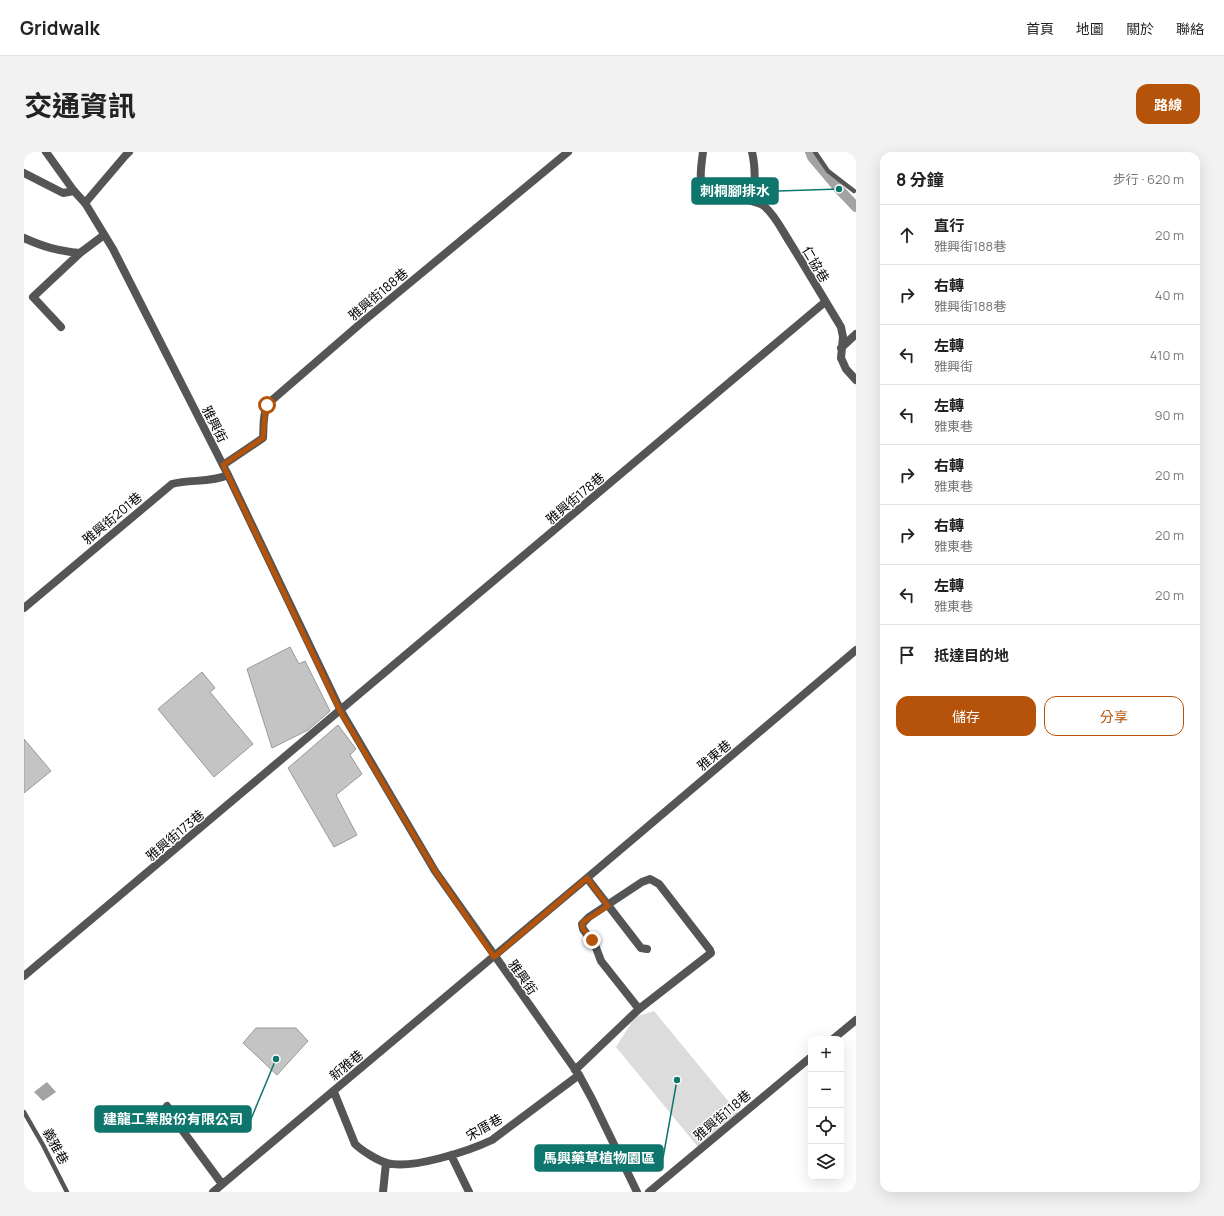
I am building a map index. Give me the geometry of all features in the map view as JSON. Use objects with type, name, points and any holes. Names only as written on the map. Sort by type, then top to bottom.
[{"type":"street","name":"雅興街","points":[[46,152],[74,191],[85,203],[113,249],[228,475],[340,711],[435,871],[494,957],[577,1072],[638,1192]]},
{"type":"street","points":[[85,203],[129,152]]},
{"type":"street","name":"雅興街188巷","points":[[223,465],[263,438],[265,413],[267,405],[271,401],[360,324],[568,152]]},
{"type":"street","name":"仁協巷","points":[[703,152],[701,180],[706,186],[724,195],[752,201],[764,206],[778,222],[841,328],[843,337],[841,358],[846,369],[856,380]]},
{"type":"street","points":[[752,152],[754,168],[752,201]]},
{"type":"street","points":[[25,175],[63,193],[74,191]]},
{"type":"street","points":[[61,328],[33,297],[80,253],[104,235]]},
{"type":"street","points":[[24,238],[38,245],[57,250],[80,253]]},
{"type":"street","name":"雅興街178巷","points":[[340,711],[825,302]]},
{"type":"street","points":[[841,348],[856,334]]},
{"type":"street","name":"雅興街201巷","points":[[24,608],[172,484],[218,479],[228,475]]},
{"type":"street","name":"雅東巷","points":[[494,957],[856,650]]},
{"type":"street","name":"雅興街173巷","points":[[24,976],[340,711]]},
{"type":"street","points":[[587,878],[641,948],[647,949]]},
{"type":"street","points":[[577,1072],[639,1009],[711,953],[659,884],[655,881],[647,879],[608,906],[589,917],[582,924],[583,929],[596,945],[601,961],[639,1009]]},
{"type":"street","name":"新雅巷","points":[[213,1192],[494,957]]},
{"type":"street","points":[[837,1036],[856,1020]]},
{"type":"street","name":"雅興街118巷","points":[[649,1192],[808,1060]]},
{"type":"street","name":"宋厝巷","points":[[334,1092],[355,1144],[359,1148],[386,1163],[413,1164],[477,1148],[492,1140],[577,1072]]},
{"type":"street","points":[[167,1106],[174,1119],[222,1184]]},
{"type":"street","points":[[451,1155],[469,1192]]},
{"type":"street","points":[[383,1192],[386,1163]]},
{"type":"lane","points":[[815,152],[828,170],[854,191]]},
{"type":"lane","name":"義雅巷","points":[[24,1112],[67,1192]]},
{"type":"shaded area","points":[[654,1011],[738,1113],[698,1147],[616,1047],[635,1017]]},
{"type":"shaded area","points":[[47,1082],[56,1092],[43,1101],[34,1092]]},
{"type":"building","points":[[290,647],[299,664],[305,661],[330,711],[308,730],[272,748],[247,669]]},
{"type":"building","points":[[202,672],[215,688],[210,692],[253,744],[214,777],[158,709]]},
{"type":"building","points":[[338,725],[356,749],[350,755],[362,774],[336,795],[357,835],[334,847],[288,768]]},
{"type":"building","points":[[24,739],[51,771],[24,793]]},
{"type":"building","points":[[256,1028],[296,1028],[308,1041],[277,1075],[243,1043]]},
{"type":"waterway","points":[[810,152],[812,157],[856,207]]},
{"type":"place","name":"刺桐腳排水","points":[[839,189]]},
{"type":"place","name":"建龍工業股份有限公司","points":[[276,1059]]},
{"type":"place","name":"馬興藥草植物園區","points":[[677,1080]]},
{"type":"route","points":[[267,405],[263,438],[223,465],[340,711],[435,871],[494,957],[587,878],[608,906],[589,917],[582,924],[583,929],[592,940]]}]
